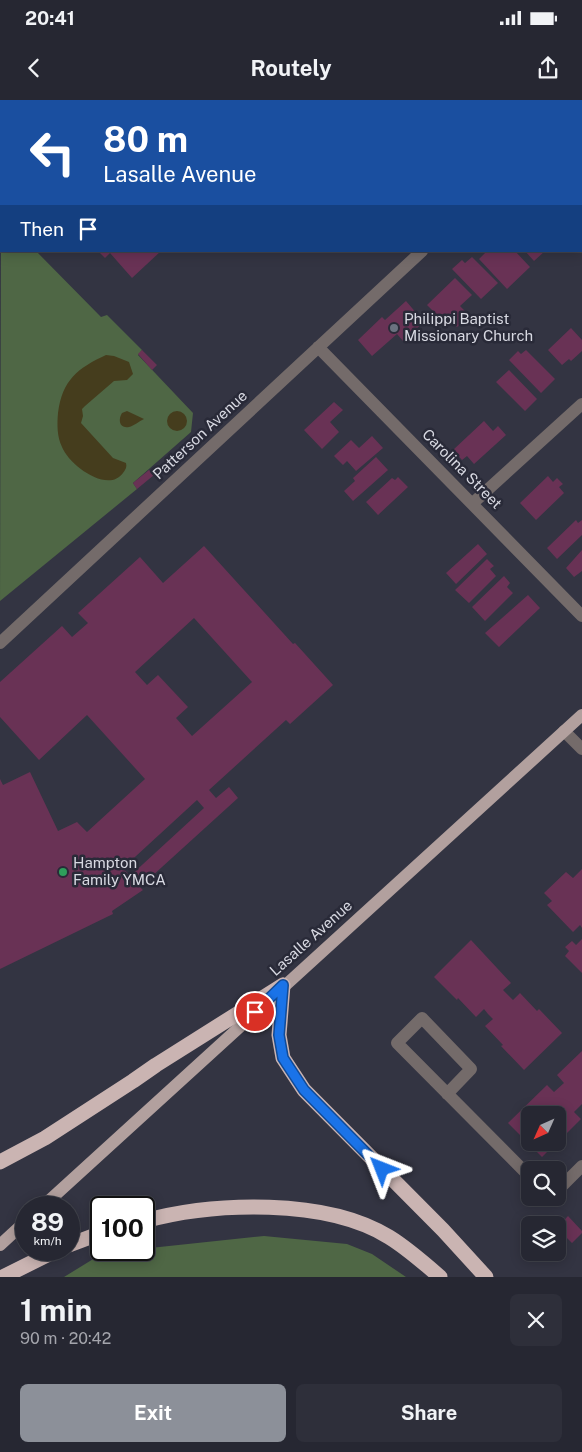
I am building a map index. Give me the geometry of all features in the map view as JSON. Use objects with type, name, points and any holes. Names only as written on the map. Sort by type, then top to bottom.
[{"type":"highway","points":[[0,1162],[45,1138],[283,985]]},
{"type":"highway","points":[[283,985],[279,1035],[283,1058],[304,1090],[443,1230],[486,1277]]},
{"type":"highway","points":[[155,1219],[192,1212],[230,1208],[268,1207],[313,1211],[350,1220],[388,1237],[425,1263],[440,1277]]},
{"type":"highway","points":[[3,1277],[35,1261]]},
{"type":"main road","name":"Lasalle Avenue","points":[[54,1196],[582,714]]},
{"type":"main road","points":[[0,1245],[15,1231]]},
{"type":"street","name":"Patterson Avenue","points":[[0,642],[421,252]]},
{"type":"street","name":"Carolina Street","points":[[318,347],[582,616]]},
{"type":"street","points":[[473,503],[582,404]]},
{"type":"street","points":[[564,732],[582,749]]},
{"type":"street","points":[[447,1094],[471,1069],[422,1018],[397,1043],[447,1094],[521,1169]]},
{"type":"street","points":[[566,1182],[582,1166]]},
{"type":"green space","points":[[1,252],[37,252],[101,317],[107,315],[142,350],[138,355],[193,413],[191,432],[133,483],[137,489],[0,601]]},
{"type":"green space","points":[[264,1236],[347,1244],[372,1254],[406,1277],[64,1277],[90,1261],[155,1261],[155,1248]]},
{"type":"sand","points":[[106,355],[129,362],[133,374],[127,380],[114,381],[82,409],[81,423],[113,458],[126,463],[123,473],[116,479],[108,480],[90,475],[72,462],[60,443],[58,435],[58,413],[63,392],[73,376],[87,365]]},
{"type":"sand","points":[[127,411],[144,419],[131,426],[123,427],[120,423],[120,418],[122,413]]},
{"type":"sand","points":[[173,411],[181,411],[187,417],[187,425],[181,431],[173,431],[167,425],[167,417]]},
{"type":"building","points":[[99,252],[160,252],[132,278],[110,253],[105,258]]},
{"type":"building","points":[[486,252],[516,252],[530,267],[507,289],[479,259]]},
{"type":"building","points":[[526,252],[544,252],[534,261]]},
{"type":"building","points":[[472,257],[498,283],[481,299],[452,269],[462,260],[465,263]]},
{"type":"building","points":[[455,278],[472,295],[460,306],[469,315],[457,327],[450,320],[446,324],[427,305]]},
{"type":"building","name":"Philippi Baptist Missionary Church","points":[[406,301],[424,322],[403,341],[397,334],[372,356],[358,340],[382,317],[385,320]]},
{"type":"building","points":[[571,328],[582,340],[582,351],[571,361],[569,359],[562,365],[548,350]]},
{"type":"building","points":[[142,350],[157,365],[152,370],[138,354]]},
{"type":"building","points":[[526,350],[555,379],[541,393],[509,360],[518,351],[521,354]]},
{"type":"building","points":[[509,370],[537,399],[525,411],[496,382]]},
{"type":"building","points":[[334,402],[343,410],[330,422],[339,432],[322,449],[304,430]]},
{"type":"building","points":[[484,421],[493,431],[498,426],[506,435],[474,464],[467,456],[462,460],[453,450]]},
{"type":"building","points":[[372,436],[383,448],[356,471],[347,461],[343,465],[334,456],[351,440],[359,448]]},
{"type":"building","points":[[376,457],[388,470],[353,501],[344,491],[355,481],[353,478]]},
{"type":"building","points":[[149,470],[154,475],[137,489],[133,483]]},
{"type":"building","points":[[548,476],[553,482],[557,478],[563,484],[559,487],[564,493],[536,520],[520,503]]},
{"type":"building","points":[[398,477],[408,487],[378,515],[366,502],[392,478],[395,480]]},
{"type":"building","points":[[576,520],[578,523],[582,520],[582,535],[557,559],[547,548]]},
{"type":"building","points":[[478,544],[487,554],[456,584],[446,573]]},
{"type":"building","points":[[204,546],[333,685],[290,724],[286,720],[209,790],[216,798],[229,787],[238,798],[140,887],[143,890],[112,911],[113,914],[0,969],[0,779],[3,785],[30,772],[58,831],[77,822],[87,832],[145,779],[87,715],[39,760],[0,717],[0,682],[62,626],[72,637],[88,623],[78,613],[140,557],[163,583]],"holes":[[[194,618],[252,682],[192,736],[176,718],[188,707],[158,675],[147,685],[135,672]],[[197,800],[204,808],[130,876],[123,868]]]},
{"type":"building","points":[[582,550],[582,571],[574,577],[566,568]]},
{"type":"building","points":[[487,559],[494,566],[490,569],[496,576],[469,603],[455,590]]},
{"type":"building","points":[[504,576],[510,583],[507,587],[513,593],[485,621],[472,607]]},
{"type":"building","points":[[528,595],[540,608],[499,647],[485,633]]},
{"type":"building","points":[[582,869],[582,928],[580,925],[573,932],[547,905],[552,901],[544,893],[566,872],[573,878]]},
{"type":"building","points":[[582,939],[582,973],[565,956],[569,951],[565,947],[572,941],[576,945]]},
{"type":"building","points":[[471,940],[511,983],[503,990],[513,1000],[520,993],[537,1011],[539,1009],[562,1033],[524,1070],[485,1026],[493,1019],[484,1009],[476,1017],[434,977]]},
{"type":"building","points":[[582,1051],[582,1104],[574,1112],[581,1119],[566,1134],[566,1106],[525,1106],[547,1085],[554,1092],[564,1083],[557,1075]]},
{"type":"building","points":[[521,1110],[521,1136],[508,1123]]},
{"type":"building","points":[[536,1151],[548,1151],[542,1157]]},
{"type":"building","points":[[568,1216],[582,1231],[572,1243],[566,1237],[566,1218]]},
{"type":"place","name":"Philippi Baptist Missionary Church","points":[[394,328]]},
{"type":"place","name":"Hampton Family YMCA","points":[[63,872]]},
{"type":"route","points":[[255,1012],[283,985],[279,1035],[283,1058],[304,1090],[382,1169]]}]
